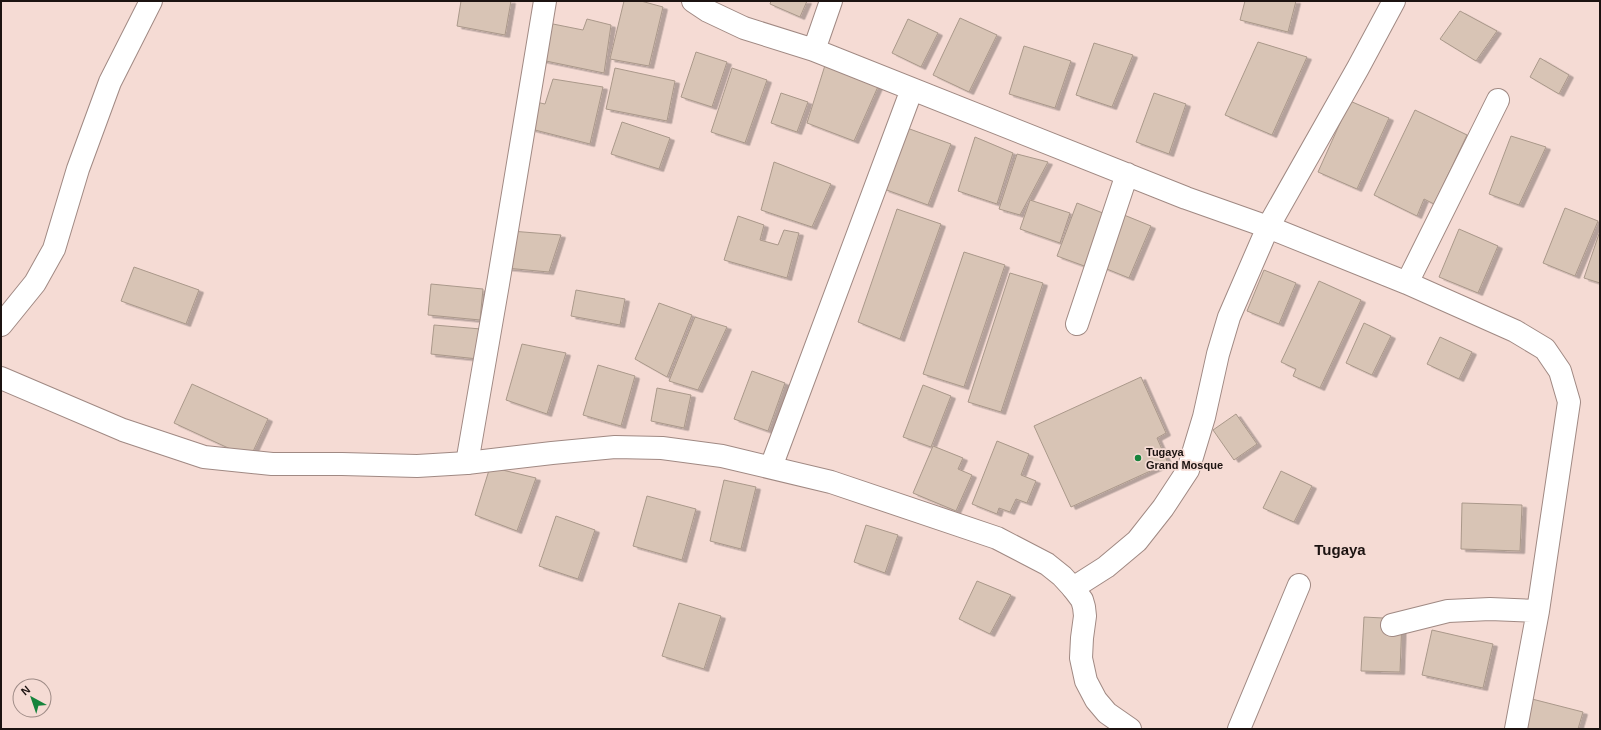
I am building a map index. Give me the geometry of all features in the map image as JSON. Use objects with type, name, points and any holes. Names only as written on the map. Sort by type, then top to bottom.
[{"type":"street","points":[[1,325],[35,283],[54,249],[78,169],[110,82],[151,1]]},
{"type":"street","points":[[467,463],[545,1]]},
{"type":"street","points":[[693,1],[708,11],[744,28],[814,50],[1186,198],[1268,227],[1516,331],[1545,349],[1560,371],[1569,402],[1538,611],[1516,729]]},
{"type":"street","points":[[814,50],[832,1]]},
{"type":"street","points":[[1073,588],[1106,567],[1137,541],[1163,508],[1188,470],[1204,417],[1218,354],[1229,316],[1268,227],[1394,1]]},
{"type":"street","points":[[771,467],[912,89]]},
{"type":"street","points":[[1407,284],[1498,100]]},
{"type":"street","points":[[1078,324],[1127,174]]},
{"type":"street","points":[[1,378],[123,430],[204,457],[272,464],[417,466],[467,463],[615,447],[662,448],[722,456],[831,482],[997,538],[1047,564],[1062,576],[1082,600],[1084,607],[1085,616],[1081,658],[1086,681],[1096,700],[1107,713],[1130,729]]},
{"type":"street","points":[[1239,729],[1299,585]]},
{"type":"street","points":[[1392,625],[1448,611],[1490,609],[1538,611]]},
{"type":"building","points":[[461,1],[511,1],[505,35],[457,26]]},
{"type":"building","points":[[624,1],[641,1],[663,7],[649,66],[610,59]]},
{"type":"building","points":[[771,1],[807,1],[800,17],[770,4]]},
{"type":"building","points":[[1245,1],[1296,1],[1288,32],[1240,20]]},
{"type":"building","points":[[1460,11],[1497,31],[1476,61],[1440,39]]},
{"type":"building","points":[[960,18],[997,35],[969,92],[933,75]]},
{"type":"building","points":[[587,19],[611,25],[604,73],[541,60],[548,23],[583,30]]},
{"type":"building","points":[[908,19],[938,33],[921,67],[892,53]]},
{"type":"building","points":[[1258,42],[1307,57],[1272,135],[1225,115]]},
{"type":"building","points":[[1094,43],[1133,55],[1112,107],[1076,95]]},
{"type":"building","points":[[1024,46],[1071,61],[1055,108],[1009,94]]},
{"type":"building","points":[[696,52],[727,62],[712,107],[681,97]]},
{"type":"building","points":[[1540,58],[1569,75],[1559,94],[1530,77]]},
{"type":"building","points":[[826,62],[880,82],[854,141],[807,123]]},
{"type":"building","points":[[615,68],[675,81],[667,121],[606,109]]},
{"type":"building","points":[[732,68],[767,80],[745,143],[711,132]]},
{"type":"building","points":[[553,79],[603,87],[590,144],[531,129],[536,102],[545,104]]},
{"type":"building","points":[[781,93],[808,102],[797,132],[771,123]]},
{"type":"building","points":[[1154,93],[1186,104],[1169,154],[1136,142]]},
{"type":"building","points":[[1350,101],[1389,118],[1357,189],[1318,172]]},
{"type":"building","points":[[1415,110],[1467,135],[1434,204],[1424,199],[1417,216],[1374,195]]},
{"type":"building","points":[[622,122],[670,138],[659,169],[611,154]]},
{"type":"building","points":[[907,128],[951,144],[928,205],[884,189]]},
{"type":"building","points":[[1511,136],[1546,147],[1519,205],[1489,194]]},
{"type":"building","points":[[975,137],[1013,153],[997,204],[958,191]]},
{"type":"building","points":[[1017,154],[1048,162],[1020,215],[999,209]]},
{"type":"building","points":[[774,162],[831,184],[812,227],[761,210]]},
{"type":"building","points":[[1030,200],[1070,213],[1060,243],[1020,229]]},
{"type":"building","points":[[1077,203],[1108,215],[1087,267],[1057,256]]},
{"type":"building","points":[[1565,208],[1598,221],[1575,276],[1543,263]]},
{"type":"building","points":[[897,209],[941,224],[900,339],[858,322]]},
{"type":"building","points":[[1124,215],[1151,226],[1129,278],[1102,267]]},
{"type":"building","points":[[738,216],[764,225],[760,240],[778,245],[784,230],[799,233],[787,278],[724,260]]},
{"type":"building","points":[[1459,229],[1498,246],[1478,293],[1439,277]]},
{"type":"building","points":[[511,231],[561,235],[549,272],[506,268]]},
{"type":"building","points":[[1600,231],[1600,283],[1584,278]]},
{"type":"building","points":[[964,252],[1005,265],[964,387],[923,374]]},
{"type":"building","points":[[134,267],[199,290],[186,324],[121,301]]},
{"type":"building","points":[[1264,270],[1296,283],[1279,324],[1247,311]]},
{"type":"building","points":[[1010,273],[1043,283],[1001,412],[968,402]]},
{"type":"building","points":[[1319,281],[1361,300],[1320,388],[1293,376],[1296,369],[1281,362]]},
{"type":"building","points":[[431,284],[483,289],[480,320],[428,315]]},
{"type":"building","points":[[576,290],[625,299],[620,325],[571,316]]},
{"type":"building","points":[[659,303],[692,315],[667,377],[635,359]]},
{"type":"building","points":[[695,317],[727,327],[698,390],[669,381]]},
{"type":"building","points":[[1364,323],[1391,336],[1372,375],[1346,363]]},
{"type":"building","points":[[434,325],[481,329],[478,359],[431,354]]},
{"type":"building","points":[[1440,337],[1472,352],[1459,379],[1427,364]]},
{"type":"building","points":[[522,344],[566,353],[547,414],[506,400]]},
{"type":"building","points":[[598,365],[635,376],[621,426],[583,415]]},
{"type":"building","points":[[752,371],[785,383],[768,431],[734,419]]},
{"type":"building","points":[[1141,377],[1166,433],[1157,438],[1168,463],[1071,507],[1034,426]]},
{"type":"building","points":[[192,384],[268,419],[250,458],[174,423]]},
{"type":"building","points":[[923,385],[951,396],[931,447],[903,437]]},
{"type":"building","points":[[657,388],[691,395],[684,428],[651,421]]},
{"type":"building","points":[[1236,414],[1257,444],[1234,460],[1213,430]]},
{"type":"building","points":[[997,441],[1029,454],[1021,475],[1036,481],[1027,503],[1016,499],[1010,512],[999,508],[997,514],[972,504]]},
{"type":"building","points":[[933,446],[963,458],[958,469],[972,475],[956,511],[913,493]]},
{"type":"building","points":[[490,467],[536,478],[517,531],[475,515]]},
{"type":"building","points":[[1281,471],[1312,486],[1294,522],[1263,508]]},
{"type":"building","points":[[724,480],[756,487],[741,549],[710,541]]},
{"type":"building","points":[[647,496],[696,509],[682,560],[633,546]]},
{"type":"building","points":[[1462,503],[1522,505],[1520,551],[1461,549]]},
{"type":"building","points":[[556,516],[595,530],[578,579],[539,566]]},
{"type":"building","points":[[866,525],[898,535],[885,573],[854,562]]},
{"type":"building","points":[[977,581],[1011,595],[990,634],[959,619]]},
{"type":"building","points":[[679,603],[721,616],[704,669],[662,656]]},
{"type":"building","points":[[1364,617],[1402,619],[1400,672],[1361,671]]},
{"type":"building","points":[[1432,630],[1493,644],[1483,688],[1422,675]]},
{"type":"building","points":[[1532,699],[1583,712],[1578,729],[1525,729]]},
{"type":"place","name":"Tugaya Grand Mosque","points":[[1138,458]]},
{"type":"district","name":"Tugaya","points":[[1340,549]]}]
